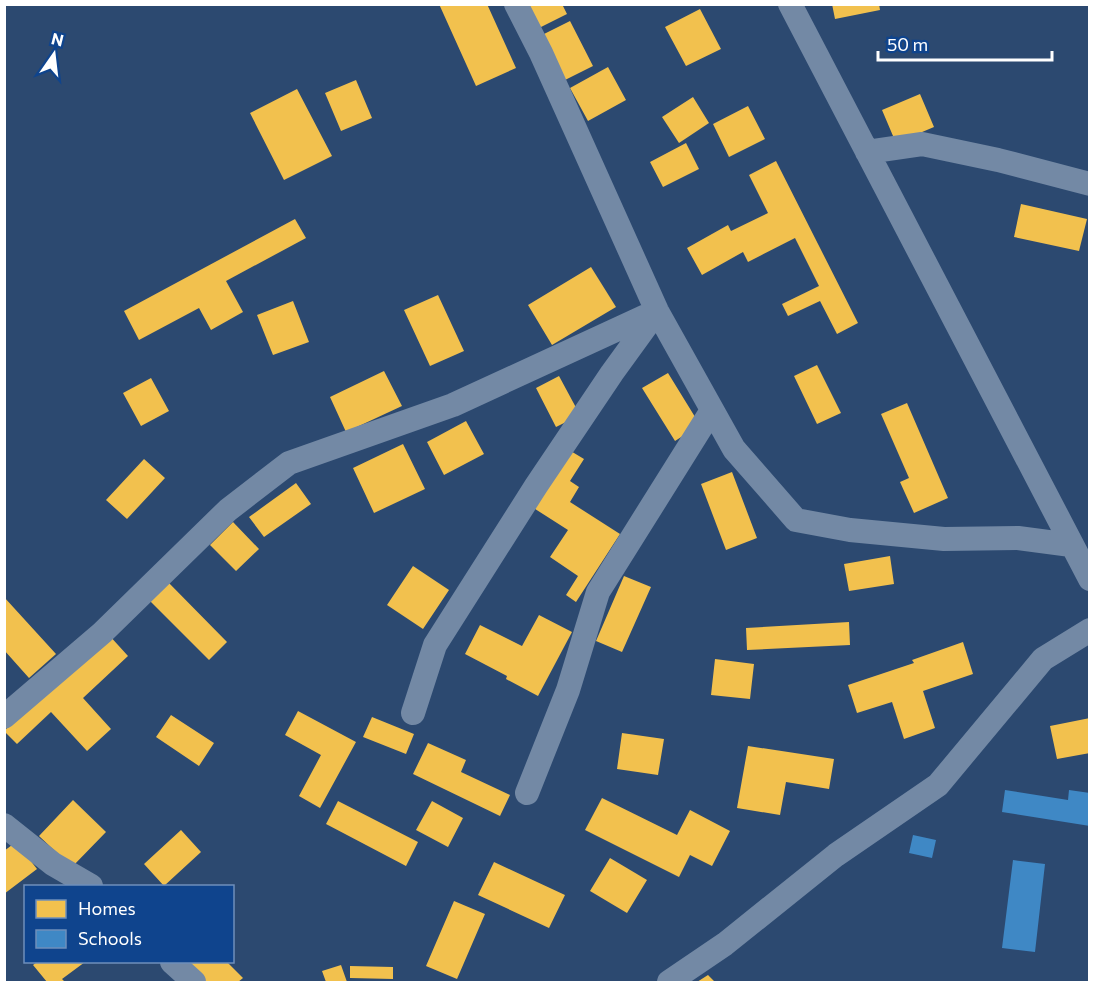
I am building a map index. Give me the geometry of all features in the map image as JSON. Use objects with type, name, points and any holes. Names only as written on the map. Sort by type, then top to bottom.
[{"type":"street","points":[[516,4],[541,53],[657,311],[734,449],[796,520],[850,530],[932,538],[1018,538],[1071,545]]},
{"type":"street","points":[[790,4],[1089,579]]},
{"type":"street","points":[[867,152],[922,144],[998,160],[1089,184]]},
{"type":"street","points":[[413,713],[435,645],[536,486],[657,311]]},
{"type":"street","points":[[4,717],[102,633],[228,510],[289,463],[453,405],[657,311]]},
{"type":"street","points":[[527,793],[568,690],[598,592],[712,410]]},
{"type":"street","points":[[669,982],[725,944],[836,855],[938,785],[1043,659],[1089,630]]},
{"type":"street","points":[[4,825],[53,864],[89,885]]},
{"type":"street","points":[[173,963],[194,982]]},
{"type":"building: Homes","points":[[439,4],[487,4],[516,68],[476,86]]},
{"type":"building: Homes","points":[[527,4],[562,4],[567,14],[539,28]]},
{"type":"building: Homes","points":[[832,4],[879,4],[880,10],[835,19]]},
{"type":"building: Homes","points":[[700,9],[721,49],[686,66],[665,27]]},
{"type":"building: Homes","points":[[570,21],[593,66],[565,80],[542,35]]},
{"type":"building: Homes","points":[[608,67],[626,100],[588,121],[570,88]]},
{"type":"building: Homes","points":[[356,80],[372,118],[341,131],[325,93]]},
{"type":"building: Homes","points":[[297,89],[332,156],[284,180],[250,113]]},
{"type":"building: Homes","points":[[920,94],[934,127],[896,143],[882,110]]},
{"type":"building: Homes","points":[[693,97],[709,123],[679,143],[662,117]]},
{"type":"building: Homes","points":[[748,106],[765,139],[729,157],[713,124]]},
{"type":"building: Homes","points":[[686,143],[699,169],[663,187],[650,162]]},
{"type":"building: Homes","points":[[776,161],[858,323],[837,334],[820,301],[788,316],[782,304],[819,286],[795,238],[748,262],[743,252],[702,275],[687,248],[728,225],[731,231],[768,213],[749,175]]},
{"type":"building: Homes","points":[[1021,204],[1087,219],[1079,251],[1014,237]]},
{"type":"building: Homes","points":[[295,219],[306,238],[226,281],[243,312],[211,330],[199,308],[139,340],[124,311]]},
{"type":"building: Homes","points":[[591,267],[616,307],[552,345],[528,305]]},
{"type":"building: Homes","points":[[438,295],[464,351],[430,366],[404,310]]},
{"type":"building: Homes","points":[[293,301],[309,342],[273,355],[257,315]]},
{"type":"building: Homes","points":[[817,365],[841,413],[817,424],[794,376]]},
{"type":"building: Homes","points":[[384,371],[402,406],[346,432],[330,397]]},
{"type":"building: Homes","points":[[668,373],[700,425],[675,441],[642,388]]},
{"type":"building: Homes","points":[[559,376],[580,415],[556,427],[536,388]]},
{"type":"building: Homes","points":[[151,378],[169,411],[141,426],[123,393]]},
{"type":"building: Homes","points":[[907,403],[948,498],[914,513],[900,482],[909,478],[881,414]]},
{"type":"building: Homes","points":[[466,421],[484,454],[444,475],[427,442]]},
{"type":"building: Homes","points":[[403,444],[425,489],[374,513],[353,468]]},
{"type":"building: Homes","points":[[569,450],[584,459],[570,481],[579,487],[570,502],[620,534],[576,602],[566,595],[578,576],[550,557],[568,530],[532,507]]},
{"type":"building: Homes","points":[[144,459],[165,478],[127,519],[106,500]]},
{"type":"building: Homes","points":[[732,472],[757,538],[726,550],[701,484]]},
{"type":"building: Homes","points":[[296,483],[311,504],[264,537],[249,517]]},
{"type":"building: Homes","points":[[233,522],[259,549],[236,571],[210,545]]},
{"type":"building: Homes","points":[[890,556],[894,584],[849,591],[844,564]]},
{"type":"building: Homes","points":[[413,566],[449,590],[423,629],[387,605]]},
{"type":"building: Homes","points":[[624,576],[651,587],[622,652],[596,641]]},
{"type":"building: Homes","points":[[167,581],[227,642],[209,660],[148,599]]},
{"type":"building: Homes","points":[[4,597],[56,654],[29,678],[4,650]]},
{"type":"building: Homes","points":[[539,615],[572,632],[538,696],[506,679],[507,676],[465,654],[480,625],[522,646]]},
{"type":"building: Homes","points":[[849,622],[850,645],[747,650],[746,628]]},
{"type":"building: Homes","points":[[108,634],[128,656],[83,698],[111,729],[87,751],[51,712],[17,744],[4,731]]},
{"type":"building: Homes","points":[[963,642],[973,674],[923,691],[935,728],[904,739],[892,702],[857,713],[848,685],[914,663],[912,660]]},
{"type":"building: Homes","points":[[715,659],[754,664],[750,699],[711,695]]},
{"type":"building: Homes","points":[[298,711],[356,742],[320,808],[299,796],[321,755],[285,735]]},
{"type":"building: Homes","points":[[171,715],[214,743],[199,766],[156,737]]},
{"type":"building: Homes","points":[[372,717],[414,734],[406,754],[363,737]]},
{"type":"building: Homes","points":[[1090,718],[1090,753],[1057,759],[1050,726]]},
{"type":"building: Homes","points":[[622,733],[664,739],[658,775],[617,769]]},
{"type":"building: Homes","points":[[428,743],[466,760],[461,772],[510,795],[500,816],[413,774]]},
{"type":"building: Homes","points":[[748,746],[834,759],[829,789],[786,782],[780,815],[737,808]]},
{"type":"building: Homes","points":[[602,798],[677,835],[690,810],[730,831],[712,866],[690,855],[679,877],[585,830]]},
{"type":"building: Homes","points":[[73,800],[106,832],[72,867],[39,836]]},
{"type":"building: Homes","points":[[338,801],[418,842],[406,866],[326,824]]},
{"type":"building: Homes","points":[[432,801],[463,818],[448,847],[416,830]]},
{"type":"building: Homes","points":[[181,830],[201,852],[165,885],[144,864]]},
{"type":"building: Homes","points":[[16,842],[37,869],[4,894],[4,851]]},
{"type":"building: Homes","points":[[610,858],[647,880],[627,913],[590,891]]},
{"type":"building: Homes","points":[[494,862],[565,895],[549,928],[478,895]]},
{"type":"building: Homes","points":[[454,901],[485,914],[457,979],[426,966]]},
{"type":"building: Homes","points":[[36,963],[84,963],[62,979],[65,982],[47,982],[33,965]]},
{"type":"building: Homes","points":[[186,963],[228,963],[243,978],[238,982],[205,982]]},
{"type":"building: Homes","points":[[341,965],[347,982],[326,982],[322,971]]},
{"type":"building: Homes","points":[[350,966],[393,967],[393,979],[350,978]]},
{"type":"building: Homes","points":[[708,975],[715,982],[697,982]]},
{"type":"building: Schools","points":[[1005,790],[1068,800],[1069,790],[1090,793],[1090,826],[1002,812]]},
{"type":"building: Schools","points":[[913,835],[936,840],[932,858],[909,853]]},
{"type":"building: Schools","points":[[1013,860],[1045,864],[1035,952],[1002,948]]}]
